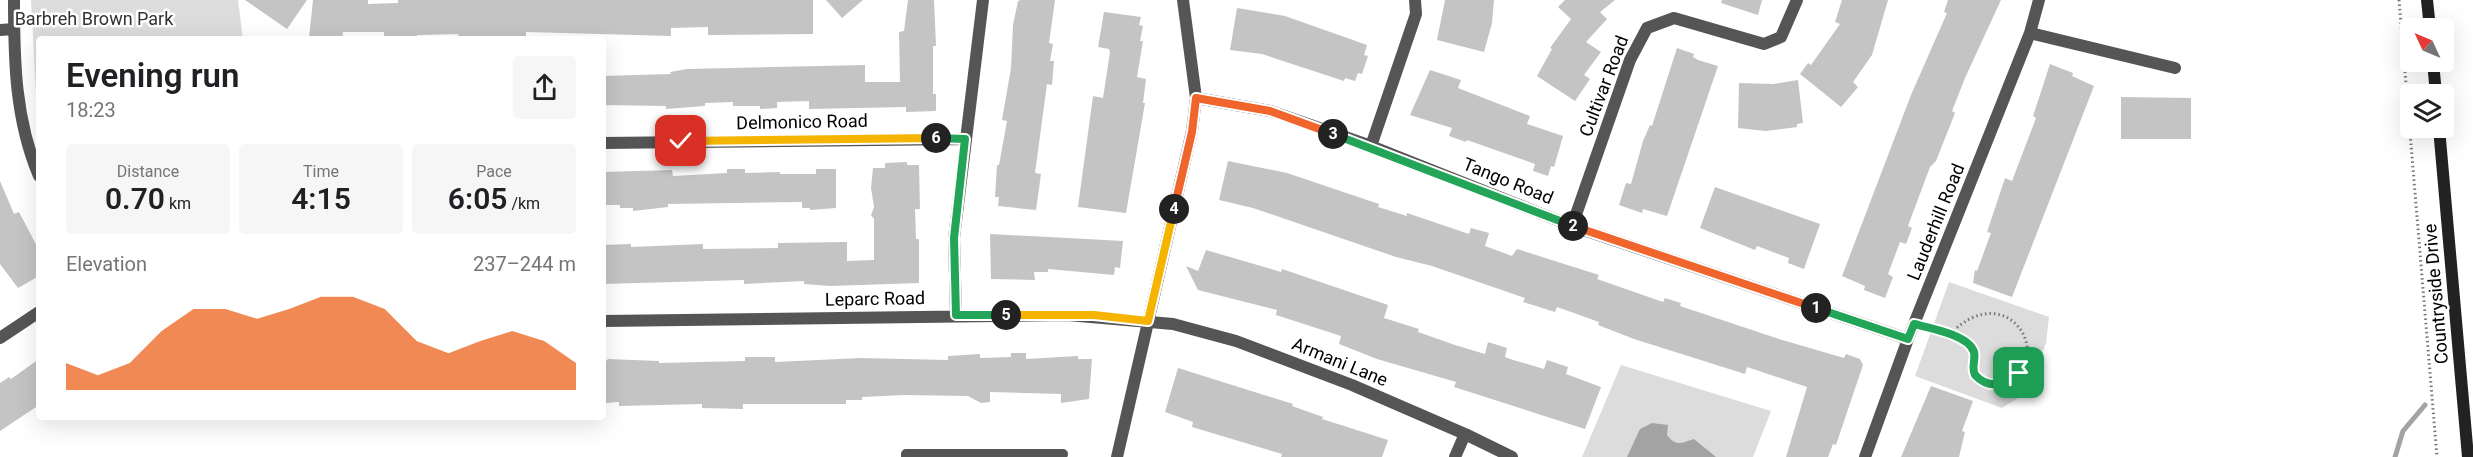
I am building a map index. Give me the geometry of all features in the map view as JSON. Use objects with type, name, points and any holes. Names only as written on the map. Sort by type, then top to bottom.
[{"type":"main road","points":[[2427,0],[2429,18]]},
{"type":"main road","name":"Countryside Drive","points":[[2440,138],[2468,457]]},
{"type":"street","points":[[14,0],[18,103],[24,132],[36,167]]},
{"type":"street","points":[[956,315],[954,238],[983,0]]},
{"type":"street","points":[[1117,457],[1192,132],[1196,98],[1183,0]]},
{"type":"street","points":[[1371,147],[1416,14],[1415,0]]},
{"type":"street","name":"Cultivar Road","points":[[1572,226],[1630,60],[1647,28],[1674,18],[1764,44],[1781,37],[1797,0]]},
{"type":"street","name":"Lauderhill Road","points":[[1865,457],[1908,339],[2030,33],[2039,0]]},
{"type":"street","points":[[0,30],[14,29]]},
{"type":"street","points":[[2030,33],[2175,68]]},
{"type":"street","name":"Tango Road","points":[[1196,98],[1270,111],[1371,147],[1572,226],[1908,339]]},
{"type":"street","name":"Delmonico Road","points":[[606,143],[965,139]]},
{"type":"street","points":[[0,338],[36,314]]},
{"type":"street","name":"Leparc Road","points":[[606,321],[1094,315],[1148,321]]},
{"type":"street","name":"Armani Lane","points":[[1148,321],[1173,324],[1236,341],[1352,386],[1465,434],[1512,457]]},
{"type":"street","points":[[1455,457],[1465,434]]},
{"type":"lane","points":[[906,457],[906,454],[1063,454],[1062,457]]},
{"type":"path","points":[[2399,0],[2437,457]]},
{"type":"path","points":[[1914,324],[1951,333],[1970,345],[1975,354],[1972,364],[1975,375],[1990,384],[1997,385],[2012,380],[2025,363],[2027,341],[2015,323],[2006,316],[1986,312],[1976,315],[1962,322],[1951,333]]},
{"type":"green space","name":"Barbreh Brown Park","points":[[31,0],[238,0],[243,36],[36,36],[36,93]]},
{"type":"green space","points":[[1949,282],[2049,317],[2046,343],[2026,393],[2002,408],[1915,376]]},
{"type":"green space","points":[[1621,365],[1771,411],[1753,457],[1582,457]]},
{"type":"shaded area","points":[[1652,423],[1668,425],[1667,435],[1676,443],[1694,439],[1716,457],[1627,457],[1640,429]]},
{"type":"building","points":[[245,0],[307,0],[287,29]]},
{"type":"building","points":[[313,0],[368,0],[368,4],[398,3],[398,0],[813,0],[813,34],[708,35],[708,27],[671,28],[671,36],[526,32],[526,36],[459,36],[458,34],[384,36],[384,32],[343,32],[342,36],[309,36]]},
{"type":"building","points":[[826,0],[863,0],[842,18]]},
{"type":"building","points":[[908,0],[934,0],[936,46],[933,46],[933,94],[936,94],[936,111],[906,112],[906,107],[809,109],[809,101],[777,102],[777,108],[760,109],[760,106],[733,106],[733,102],[705,103],[705,106],[666,109],[666,106],[606,105],[606,76],[671,74],[670,72],[687,69],[865,65],[865,82],[900,82],[899,32],[904,31]]},
{"type":"building","points":[[1055,0],[1049,43],[1053,44],[1050,61],[1054,61],[1052,85],[1047,84],[1035,173],[1041,174],[1036,210],[998,206],[999,197],[995,197],[997,165],[999,165],[1007,121],[1002,120],[1011,68],[1013,25],[1018,1]]},
{"type":"building","points":[[1445,0],[1494,0],[1492,23],[1484,52],[1437,40]]},
{"type":"building","points":[[1565,0],[1615,0],[1600,12],[1607,19],[1586,42],[1601,52],[1584,75],[1590,79],[1575,101],[1537,76],[1552,49],[1550,48],[1571,19],[1558,7]]},
{"type":"building","points":[[1722,0],[1762,0],[1758,15],[1721,3]]},
{"type":"building","points":[[1842,0],[1888,0],[1872,55],[1853,82],[1858,87],[1841,107],[1800,74],[1808,63],[1811,65],[1840,24],[1835,22]]},
{"type":"building","points":[[1948,0],[2001,0],[1965,78],[1952,111],[1955,113],[1936,161],[1930,167],[1908,226],[1912,228],[1906,244],[1900,242],[1888,274],[1893,277],[1885,298],[1864,290],[1865,286],[1842,276],[1911,95],[1947,13],[1944,12]]},
{"type":"building","points":[[1237,8],[1285,16],[1367,45],[1364,55],[1368,56],[1362,74],[1358,73],[1355,81],[1345,78],[1344,81],[1262,54],[1230,50]]},
{"type":"building","points":[[1104,12],[1141,17],[1139,25],[1143,26],[1137,77],[1146,79],[1143,103],[1145,103],[1126,213],[1078,207],[1093,96],[1103,98],[1110,52],[1109,49],[1098,47]]},
{"type":"building","points":[[1677,48],[1694,54],[1693,57],[1698,60],[1718,66],[1667,216],[1643,209],[1642,213],[1619,205],[1626,183],[1631,184],[1643,141],[1650,125],[1652,126]]},
{"type":"building","points":[[2050,64],[2073,73],[2072,76],[2094,86],[2012,297],[1973,283],[1975,270],[1977,271],[1991,233],[1987,232],[2005,178],[2012,181],[2036,118],[2033,116]]},
{"type":"building","points":[[1430,70],[1461,80],[1458,88],[1530,116],[1527,124],[1563,136],[1554,167],[1551,166],[1548,176],[1533,171],[1535,164],[1449,136],[1452,128],[1410,115]]},
{"type":"building","points":[[1798,80],[1803,123],[1797,124],[1797,127],[1766,131],[1738,128],[1739,83],[1773,84]]},
{"type":"building","points":[[2121,97],[2191,98],[2191,139],[2121,139]]},
{"type":"building","points":[[1228,161],[1287,173],[1379,204],[1378,207],[1407,216],[1407,213],[1469,234],[1471,228],[1489,233],[1485,246],[1512,256],[1517,249],[1599,275],[1597,279],[1663,302],[1665,298],[1681,303],[1680,306],[1779,339],[1844,358],[1846,354],[1860,359],[1863,365],[1836,445],[1833,444],[1828,457],[1786,457],[1807,387],[1747,367],[1745,374],[1634,339],[1598,325],[1599,322],[1557,307],[1555,312],[1523,302],[1525,298],[1432,266],[1396,257],[1253,208],[1219,200]]},
{"type":"building","points":[[907,162],[907,165],[919,165],[920,209],[915,209],[916,239],[919,239],[919,283],[830,286],[804,284],[804,281],[744,284],[744,280],[606,284],[606,245],[631,244],[631,247],[703,244],[703,249],[778,248],[778,243],[847,242],[847,261],[874,260],[874,219],[871,215],[874,207],[871,188],[873,168],[885,168],[885,163]]},
{"type":"building","points":[[727,169],[745,169],[745,173],[816,174],[816,169],[836,169],[836,208],[810,210],[810,208],[802,208],[802,202],[668,204],[668,207],[633,211],[633,208],[620,208],[620,205],[606,205],[606,172],[672,170],[673,176],[727,173]]},
{"type":"building","points":[[0,181],[14,214],[19,212],[36,244],[36,278],[18,288],[0,264]]},
{"type":"building","points":[[1715,187],[1820,224],[1804,269],[1788,263],[1789,258],[1757,246],[1755,250],[1700,228]]},
{"type":"building","points":[[990,234],[1123,241],[1120,268],[1115,267],[1114,275],[1048,269],[1048,272],[1034,272],[1035,280],[991,279]]},
{"type":"building","points":[[1206,250],[1281,272],[1282,269],[1388,305],[1384,318],[1419,329],[1418,332],[1455,345],[1485,354],[1488,342],[1507,348],[1505,357],[1510,359],[1544,369],[1547,360],[1568,367],[1566,374],[1601,387],[1585,429],[1454,387],[1456,382],[1377,359],[1339,344],[1341,336],[1276,315],[1277,310],[1198,290],[1186,266],[1198,271]]},
{"type":"building","points":[[1011,353],[1026,353],[1026,359],[1078,356],[1078,359],[1092,359],[1089,399],[1061,403],[1061,394],[990,392],[990,402],[981,403],[968,396],[904,395],[862,397],[862,400],[846,400],[846,404],[743,404],[743,409],[702,408],[702,404],[619,406],[619,402],[606,403],[606,361],[608,359],[659,361],[659,363],[745,361],[745,357],[775,357],[775,362],[861,358],[948,360],[948,356],[980,354],[980,358],[1011,357]]},
{"type":"building","points":[[36,361],[36,407],[0,431],[0,383],[9,377],[11,379]]},
{"type":"building","points":[[1178,368],[1293,404],[1292,406],[1323,417],[1322,419],[1388,440],[1382,457],[1281,457],[1282,454],[1192,427],[1193,422],[1165,412]]},
{"type":"building","points":[[1931,386],[1973,401],[1962,431],[1965,432],[1959,457],[1901,457]]},
{"type":"waterway","points":[[2395,457],[2403,431],[2425,405]]},
{"type":"route","points":[[681,141],[965,139],[954,238],[956,315],[1094,315],[1148,321],[1192,132],[1196,98],[1270,111],[1371,147],[1572,226],[1908,339],[1914,324],[1951,333],[1957,339],[1970,345],[1975,354],[1972,364],[1975,375],[1990,384],[2004,384],[2019,373]]}]
